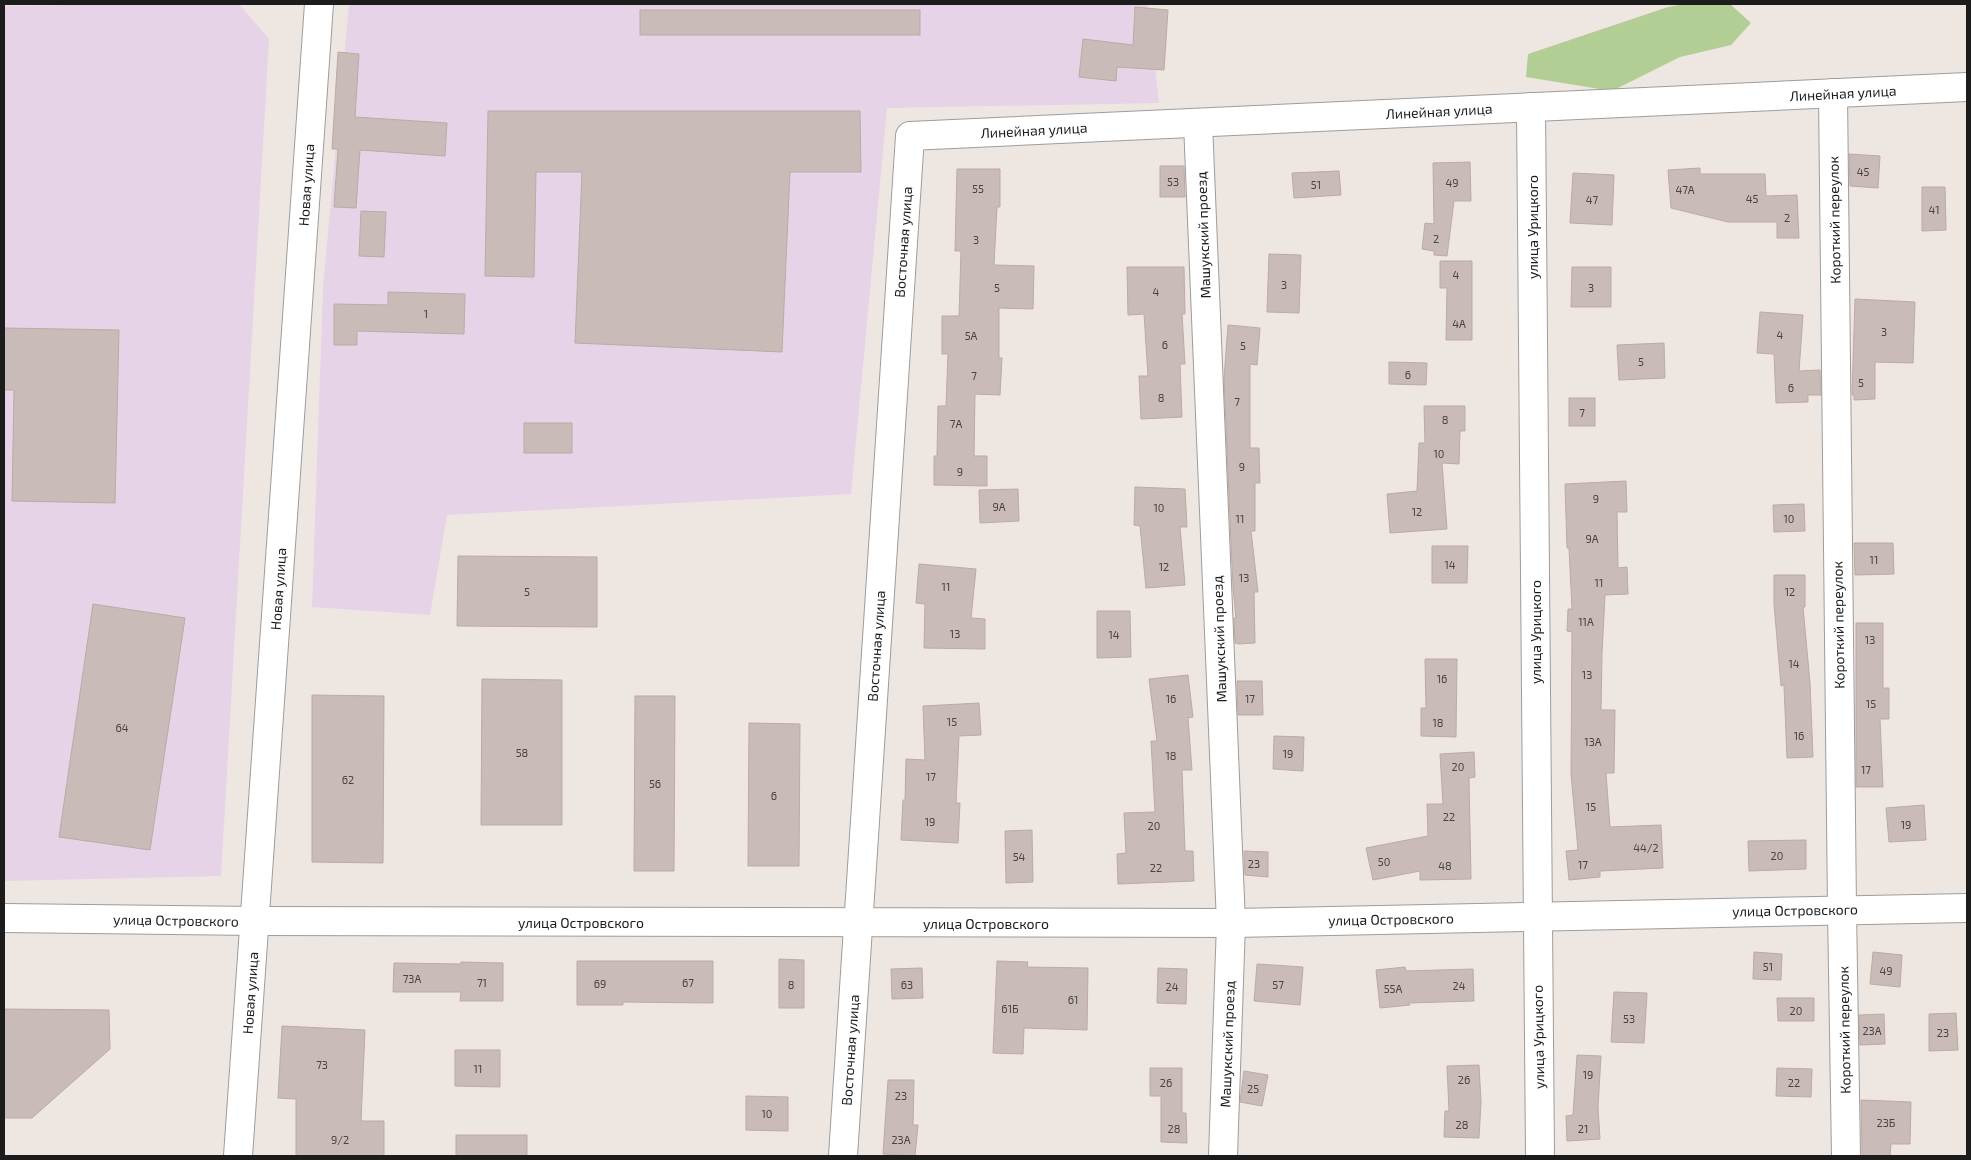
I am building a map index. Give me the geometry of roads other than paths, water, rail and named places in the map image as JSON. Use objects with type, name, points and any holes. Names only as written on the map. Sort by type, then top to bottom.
[{"type":"street","name":"Новая улица","points":[[238,1156],[318,13]]},
{"type":"street","name":"Линейная улица","points":[[910,136],[1967,87]]},
{"type":"street","name":"Короткий переулок","points":[[1832,93],[1846,1156]]},
{"type":"street","name":"улица Урицкого","points":[[1531,107],[1540,1156]]},
{"type":"street","name":"Машукский проезд","points":[[1198,123],[1231,923],[1223,1156]]},
{"type":"street","name":"Восточная улица","points":[[844,1156],[910,136]]},
{"type":"street","name":"улица Островского","points":[[4,918],[255,921],[1231,923],[1842,909],[1967,908]]}]
